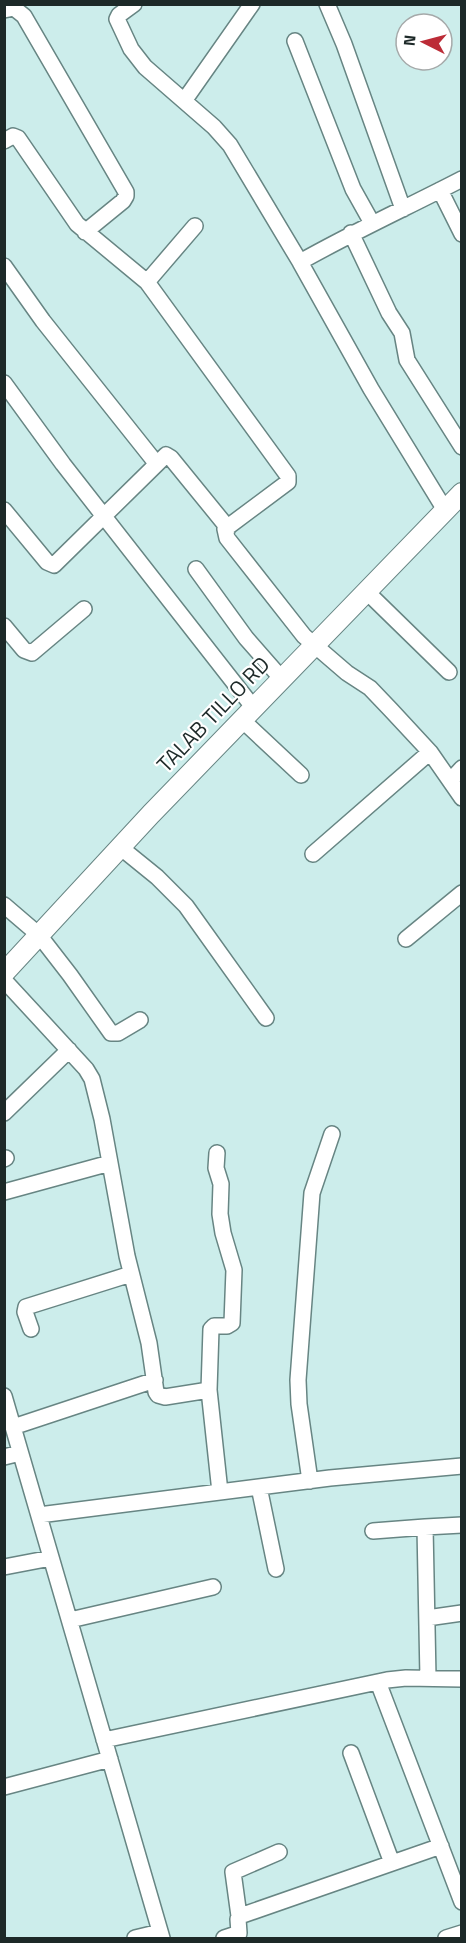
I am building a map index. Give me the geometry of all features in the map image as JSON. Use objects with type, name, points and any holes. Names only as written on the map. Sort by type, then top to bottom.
[{"type":"main road","name":"TALAB TILLO RD","points":[[4,973],[280,678],[462,493]]},
{"type":"street","points":[[134,4],[119,15],[117,20],[119,26],[145,67],[214,127],[230,145],[300,262],[371,389],[445,510]]},
{"type":"street","points":[[184,101],[252,4]]},
{"type":"street","points":[[327,4],[344,44],[403,209]]},
{"type":"street","points":[[11,8],[24,15],[126,192],[123,201],[85,232]]},
{"type":"street","points":[[295,41],[353,189],[372,224]]},
{"type":"street","points":[[4,141],[13,136],[18,138],[72,218],[85,232],[147,282],[288,476],[288,482],[228,528],[224,532],[226,538],[304,636],[347,673],[370,688],[430,752],[462,798]]},
{"type":"street","points":[[300,262],[351,233],[462,179]]},
{"type":"street","points":[[440,190],[462,234]]},
{"type":"street","points":[[147,282],[195,226]]},
{"type":"street","points":[[351,233],[385,304],[402,333],[407,360],[462,447]]},
{"type":"street","points":[[4,266],[43,321],[156,463]]},
{"type":"street","points":[[4,383],[63,464],[105,516],[247,713],[301,775]]},
{"type":"street","points":[[4,510],[47,562],[54,565],[166,455],[171,458],[228,528]]},
{"type":"street","points":[[196,569],[246,638],[280,678]]},
{"type":"street","points":[[366,591],[450,672]]},
{"type":"street","points":[[4,626],[27,653],[32,653],[84,609]]},
{"type":"street","points":[[314,854],[430,752]]},
{"type":"street","points":[[450,781],[462,768]]},
{"type":"street","points":[[120,847],[157,877],[186,906],[266,1018]]},
{"type":"street","points":[[406,939],[461,893]]},
{"type":"street","points":[[4,905],[39,935],[111,1034],[118,1033],[141,1020]]},
{"type":"street","points":[[4,980],[86,1069],[92,1079],[131,1274],[149,1343],[156,1392],[161,1397],[209,1390]]},
{"type":"street","points":[[4,1113],[69,1050]]},
{"type":"street","points":[[310,1480],[299,1404],[298,1380],[312,1193],[332,1134]]},
{"type":"street","points":[[217,1154],[216,1168],[221,1184],[220,1214],[223,1233],[234,1266],[232,1323],[227,1326],[214,1326],[211,1329],[209,1390],[220,1492]]},
{"type":"street","points":[[4,1192],[110,1163]]},
{"type":"street","points":[[31,1329],[26,1307],[131,1274]]},
{"type":"street","points":[[13,1427],[155,1380]]},
{"type":"street","points":[[4,1396],[13,1427],[12,1455],[39,1515],[161,1935],[135,1938]]},
{"type":"street","points":[[39,1515],[310,1480],[462,1466]]},
{"type":"street","points":[[259,1487],[276,1569]]},
{"type":"street","points":[[373,1531],[462,1525]]},
{"type":"street","points":[[426,1527],[428,1678]]},
{"type":"street","points":[[4,1567],[51,1558]]},
{"type":"street","points":[[70,1620],[213,1587]]},
{"type":"street","points":[[427,1618],[462,1613]]},
{"type":"street","points":[[104,1740],[378,1682],[406,1678],[462,1679]]},
{"type":"street","points":[[378,1682],[462,1902]]},
{"type":"street","points":[[351,1753],[392,1863]]},
{"type":"street","points":[[4,1787],[110,1759]]},
{"type":"street","points":[[239,1916],[441,1846]]},
{"type":"street","points":[[224,1938],[239,1933],[233,1872],[279,1852]]},
{"type":"street","points":[[446,1938],[462,1933]]}]
